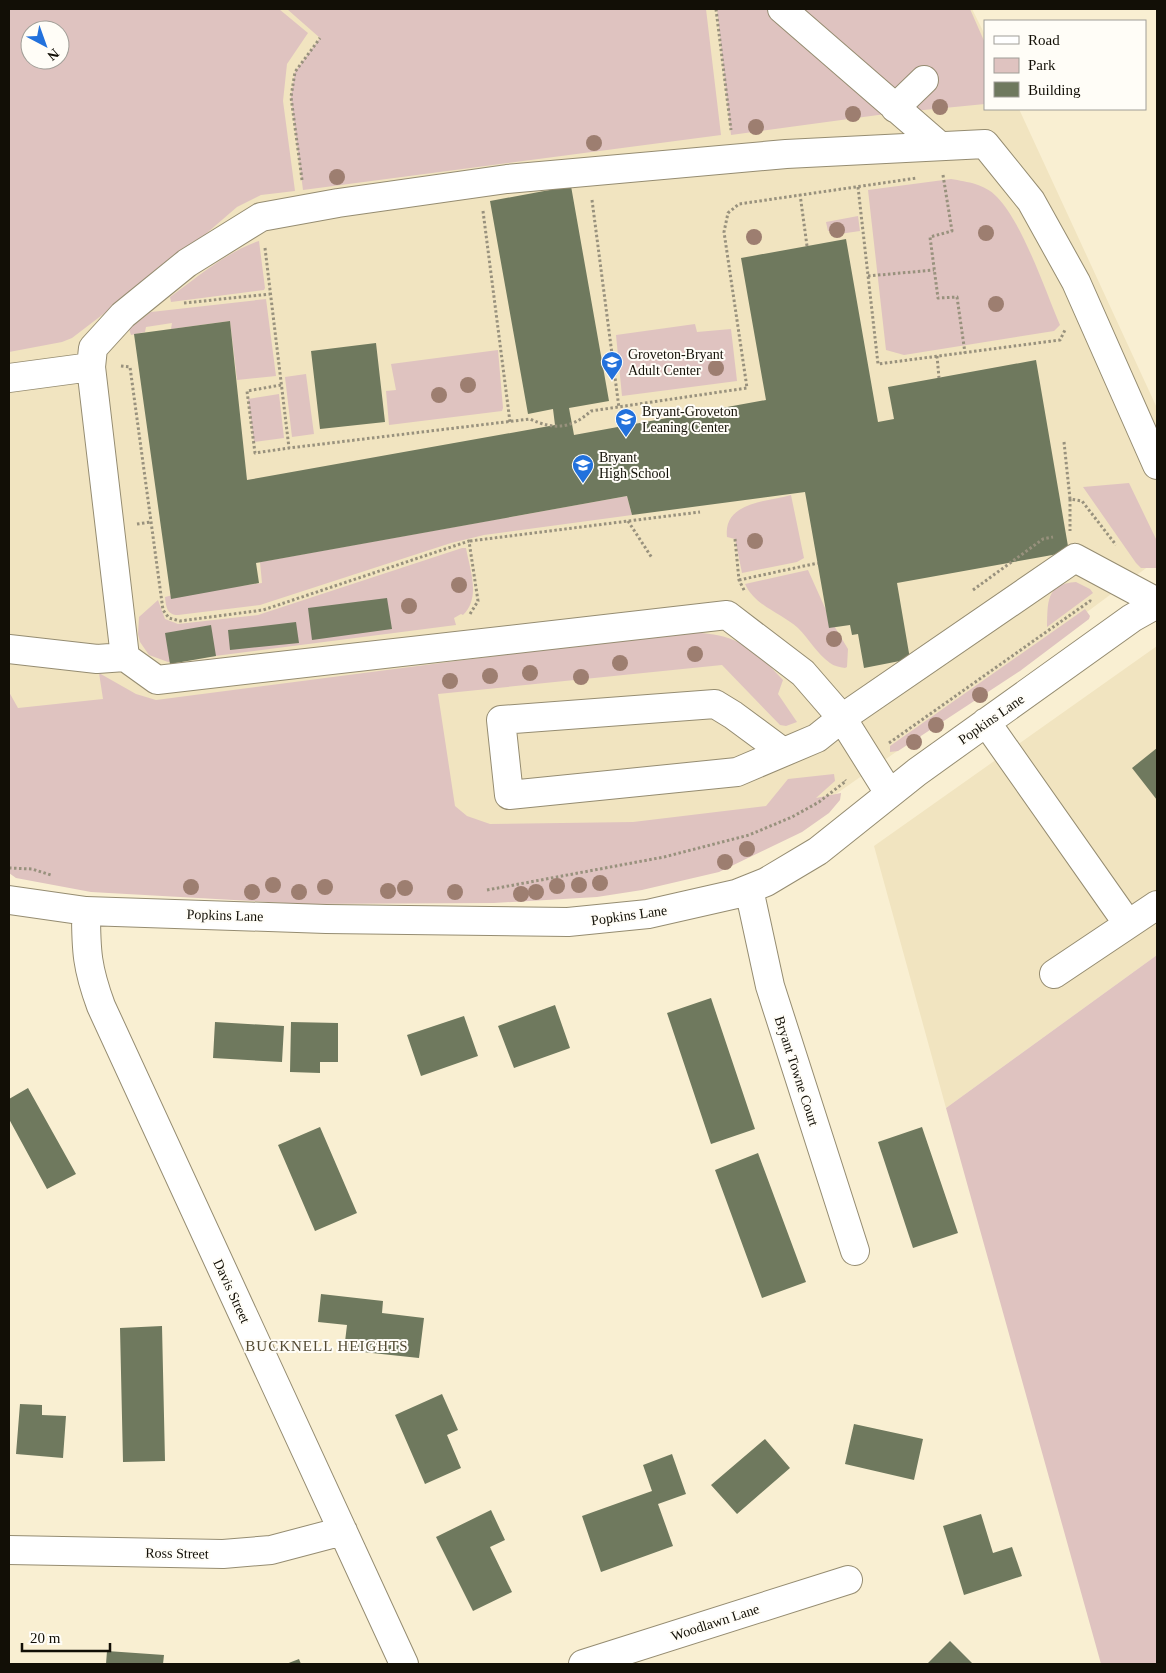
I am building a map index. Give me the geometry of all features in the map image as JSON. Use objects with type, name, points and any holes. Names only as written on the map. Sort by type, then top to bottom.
[{"type":"street","points":[[782,9],[940,146]]},
{"type":"street","points":[[895,108],[924,80]]},
{"type":"street","points":[[125,657],[92,358],[113,326],[141,300],[187,263],[261,217],[306,208],[507,179],[734,159],[985,144],[1032,201],[1076,282],[1157,465]]},
{"type":"street","points":[[9,378],[92,358]]},
{"type":"street","points":[[783,752],[715,704],[501,720],[509,795],[737,772],[817,738],[842,718],[1075,558],[1157,603]]},
{"type":"street","name":"Popkins Lane","points":[[9,900],[86,911],[326,919],[568,922],[648,914],[736,894],[766,882],[818,851],[986,722],[1132,618],[1157,603]]},
{"type":"street","points":[[9,649],[97,658],[125,657],[157,680],[727,615],[803,673],[842,718],[890,794]]},
{"type":"street","points":[[986,722],[1128,924]]},
{"type":"street","name":"Bryant Towne Court","points":[[749,889],[770,986],[855,1251]]},
{"type":"street","points":[[1054,974],[1157,905]]},
{"type":"street","name":"Davis Street","points":[[86,911],[88,967],[101,1006],[404,1664]]},
{"type":"street","name":"Ross Street","points":[[9,1550],[223,1554],[271,1550],[343,1531]]},
{"type":"street","name":"Woodlawn Lane","points":[[582,1664],[848,1580]]},
{"type":"path","points":[[716,9],[734,159]]},
{"type":"path","points":[[306,208],[291,96],[295,72],[320,38]]},
{"type":"path","points":[[943,175],[952,231],[930,237],[934,270],[938,298],[957,297],[965,353]]},
{"type":"path","points":[[934,176],[952,175]]},
{"type":"path","points":[[282,386],[246,391],[255,453],[530,419],[547,427],[578,423],[591,411],[747,388],[724,232],[728,213],[738,204],[924,177]]},
{"type":"path","points":[[858,187],[878,364],[1060,340],[1065,331],[1065,325]]},
{"type":"path","points":[[591,192],[619,408]]},
{"type":"path","points":[[800,194],[807,246]]},
{"type":"path","points":[[482,206],[510,422]]},
{"type":"path","points":[[261,217],[289,448]]},
{"type":"path","points":[[868,276],[934,270]]},
{"type":"path","points":[[141,300],[169,305],[270,294]]},
{"type":"path","points":[[113,326],[121,367],[130,367],[163,610],[169,618],[180,621],[263,610],[469,541],[700,512]]},
{"type":"path","points":[[936,356],[938,378]]},
{"type":"path","points":[[1064,442],[1070,499],[1070,534],[1077,535]]},
{"type":"path","points":[[1070,499],[1082,501],[1117,546]]},
{"type":"path","points":[[628,521],[652,558]]},
{"type":"path","points":[[966,596],[1042,539],[1061,536]]},
{"type":"path","points":[[735,539],[739,580],[748,599]]},
{"type":"path","points":[[466,617],[473,612],[478,601],[469,541]]},
{"type":"path","points":[[739,580],[818,563]]},
{"type":"path","points":[[885,746],[1090,601],[1098,603]]},
{"type":"path","points":[[478,892],[664,857],[749,835],[792,817],[819,802],[846,781],[841,774]]},
{"type":"path","points":[[9,868],[32,869],[58,877]]},
{"type":"shaded area","name":"Bryant High School","points":[[9,9],[972,9],[984,33],[984,110],[1019,110],[1157,408],[1157,560],[943,719],[816,808],[681,864],[9,739]]},
{"type":"shaded area","points":[[1157,646],[1157,955],[946,1108],[874,846]]},
{"type":"green space","points":[[9,9],[279,9],[308,33],[287,64],[283,101],[295,191],[261,195],[237,207],[186,251],[72,338],[62,342],[9,352]]},
{"type":"green space","points":[[287,9],[706,9],[721,135],[303,190],[291,97],[295,72],[320,38]]},
{"type":"green space","points":[[717,9],[970,9],[984,41],[984,104],[893,113],[731,135]]},
{"type":"green space","points":[[951,179],[976,184],[987,189],[1007,209],[1033,258],[1060,325],[1054,331],[904,355],[886,350],[868,190]]},
{"type":"green space","points":[[858,216],[860,231],[832,235],[831,231],[828,231],[826,222]]},
{"type":"green space","points":[[259,241],[264,290],[171,302],[170,297],[213,266],[235,252]]},
{"type":"green space","points":[[266,299],[276,376],[237,380],[230,321],[171,329],[172,323],[146,327],[145,332],[131,335],[129,329],[151,312]]},
{"type":"green space","points":[[695,324],[697,332],[731,329],[737,381],[622,396],[616,335]]},
{"type":"green space","points":[[498,350],[502,411],[389,425],[386,391],[396,390],[391,364]]},
{"type":"green space","points":[[306,374],[314,434],[292,437],[285,377]]},
{"type":"green space","points":[[279,394],[284,438],[254,442],[248,399]]},
{"type":"green space","points":[[1129,483],[1157,541],[1157,568],[1141,568],[1136,563],[1083,487]]},
{"type":"green space","points":[[791,495],[804,558],[797,562],[742,573],[735,539],[727,537],[728,525],[732,517],[739,510],[748,506]]},
{"type":"green space","points":[[627,496],[632,515],[484,535],[451,543],[260,605],[174,615],[169,612],[166,604],[165,597],[169,596],[262,583],[260,562]]},
{"type":"green space","points":[[466,548],[472,574],[473,592],[472,600],[463,615],[461,614],[454,618],[456,625],[168,662],[149,655],[140,642],[138,634],[139,617],[158,600],[165,619],[178,624],[258,615]]},
{"type":"green space","points":[[808,570],[830,619],[848,649],[847,667],[845,668],[833,665],[825,659],[798,628],[762,604],[749,592],[745,584]]},
{"type":"green space","points":[[1076,582],[1090,589],[1093,593],[1047,627],[1048,603],[1053,591],[1059,586]]},
{"type":"green space","points":[[1085,609],[1090,616],[1089,619],[1020,671],[898,751],[890,752],[890,746]]},
{"type":"green space","points":[[680,632],[713,634],[726,637],[749,648],[783,680],[778,694],[797,722],[786,726],[780,725],[722,665],[438,694],[455,806],[467,816],[490,824],[633,822],[766,806],[788,779],[834,774],[835,781],[816,798],[841,793],[840,800],[829,813],[802,832],[719,872],[642,890],[597,897],[494,903],[303,904],[91,892],[16,878],[9,873],[9,692],[18,708],[103,699],[99,673],[136,694],[156,700]]},
{"type":"green space","points":[[1157,955],[1157,1664],[1101,1664],[946,1108]]},
{"type":"building","points":[[571,186],[609,401],[569,408],[574,435],[766,400],[741,258],[846,239],[878,422],[894,419],[888,387],[1036,360],[1069,552],[897,583],[910,659],[864,668],[858,634],[852,635],[850,625],[829,628],[805,492],[632,515],[627,496],[256,563],[259,583],[171,599],[134,334],[230,321],[247,480],[555,425],[553,409],[528,414],[490,201]]},
{"type":"building","points":[[376,343],[385,422],[320,429],[311,351]]},
{"type":"building","points":[[387,598],[392,629],[312,640],[308,608]]},
{"type":"building","points":[[296,622],[299,643],[230,650],[228,630]]},
{"type":"building","points":[[211,625],[216,656],[170,664],[165,633]]},
{"type":"building","points":[[1157,748],[1157,800],[1132,768]]},
{"type":"building","points":[[711,998],[755,1129],[711,1144],[667,1013]]},
{"type":"building","points":[[555,1005],[570,1048],[514,1068],[498,1026]]},
{"type":"building","points":[[464,1016],[478,1056],[421,1076],[407,1035]]},
{"type":"building","points":[[215,1022],[284,1026],[282,1062],[213,1058]]},
{"type":"building","points":[[291,1022],[338,1023],[338,1062],[320,1062],[320,1073],[290,1072]]},
{"type":"building","points":[[28,1088],[76,1174],[47,1189],[9,1119],[9,1099]]},
{"type":"building","points":[[320,1127],[357,1213],[315,1231],[278,1145]]},
{"type":"building","points":[[922,1127],[958,1233],[913,1248],[878,1142]]},
{"type":"building","points":[[758,1153],[806,1282],[762,1298],[715,1170]]},
{"type":"building","points":[[321,1294],[383,1301],[382,1313],[424,1318],[419,1358],[344,1350],[347,1325],[318,1322]]},
{"type":"building","points":[[162,1326],[165,1461],[123,1462],[120,1328]]},
{"type":"building","points":[[442,1394],[458,1430],[447,1435],[461,1468],[425,1484],[395,1415]]},
{"type":"building","points":[[20,1404],[42,1405],[42,1415],[66,1416],[63,1458],[16,1454]]},
{"type":"building","points":[[854,1424],[923,1439],[914,1480],[845,1464]]},
{"type":"building","points":[[765,1439],[790,1468],[737,1514],[711,1485]]},
{"type":"building","points":[[672,1454],[686,1494],[658,1504],[673,1546],[601,1572],[582,1516],[652,1491],[643,1465]]},
{"type":"building","points":[[491,1510],[505,1540],[490,1547],[512,1592],[473,1611],[436,1537]]},
{"type":"building","points":[[981,1514],[993,1553],[1012,1547],[1022,1576],[964,1595],[943,1526]]},
{"type":"building","points":[[950,1641],[973,1664],[927,1664]]},
{"type":"building","points":[[107,1651],[164,1655],[163,1664],[106,1664]]},
{"type":"building","points":[[299,1659],[301,1664],[286,1664]]},
{"type":"place","name":"Groveton-Bryant Adult Center","points":[[612,381]]},
{"type":"place","name":"Bryant-Groveton Leaning Center","points":[[626,438]]},
{"type":"place","name":"Bryant High School","points":[[583,484]]},
{"type":"district","name":"BUCKNELL HEIGHTS","points":[[327,1346]]}]
